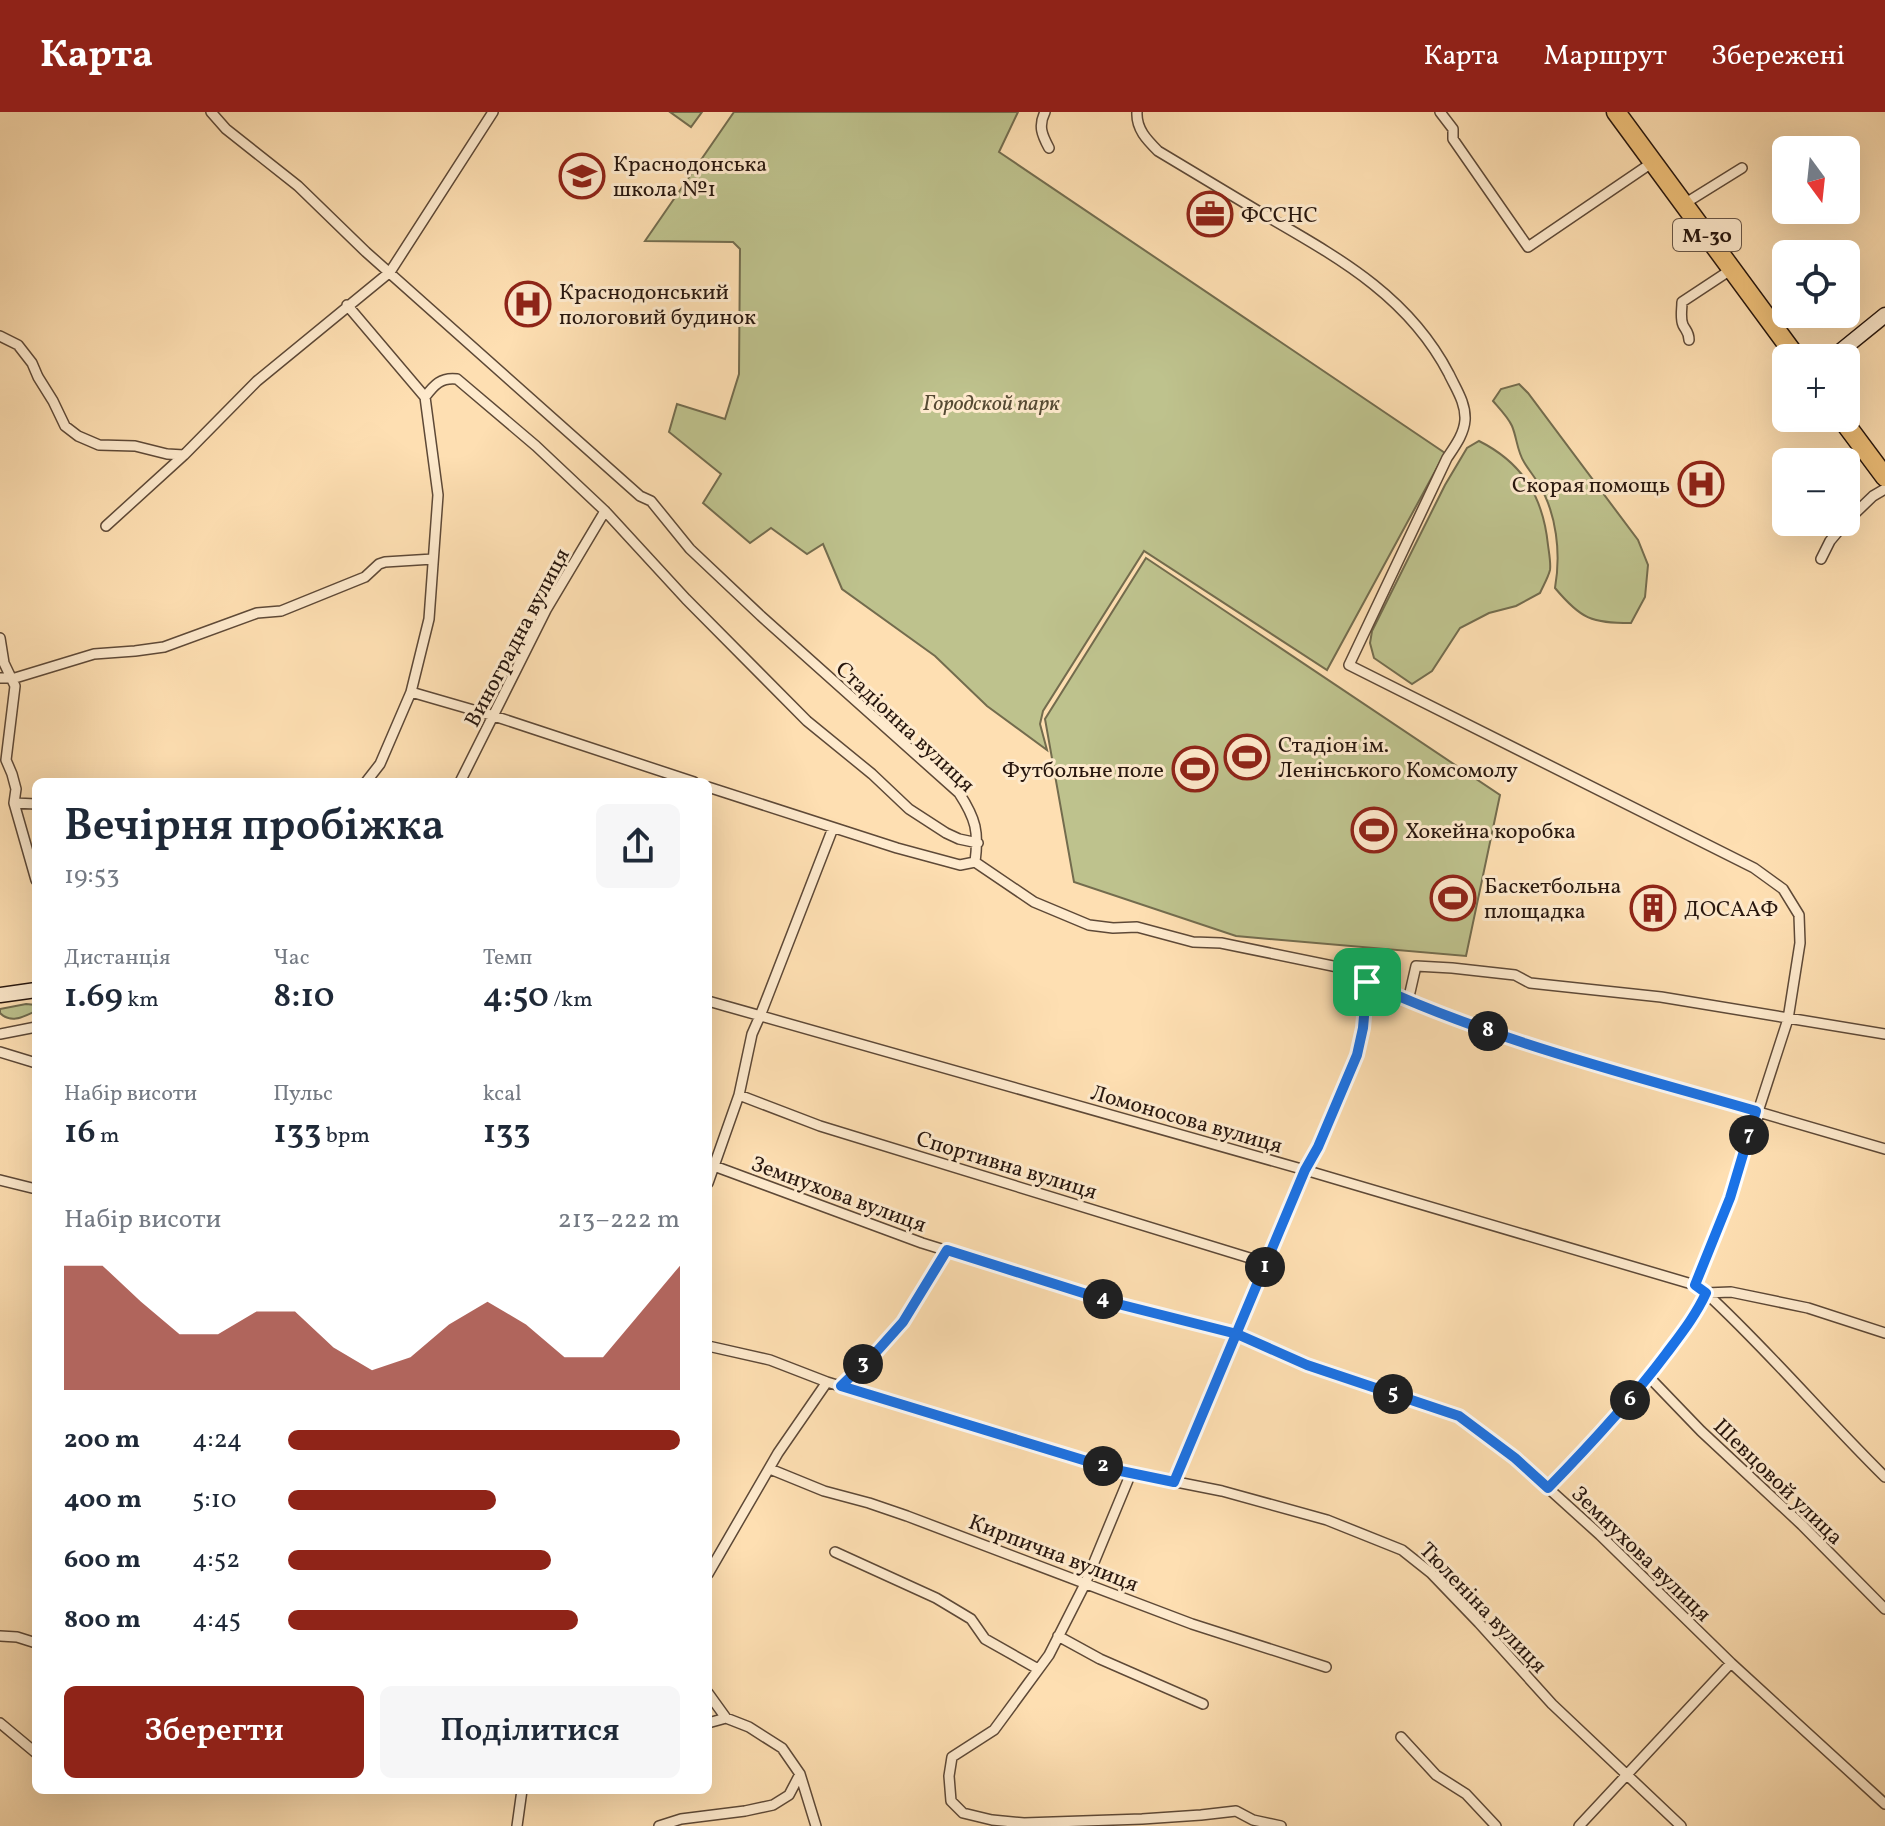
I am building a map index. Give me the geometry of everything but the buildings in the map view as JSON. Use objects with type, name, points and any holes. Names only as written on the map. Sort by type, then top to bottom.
[{"type":"highway","name":"М-30","points":[[1616,112],[1787,344]]},
{"type":"highway","points":[[1851,432],[1885,477]]},
{"type":"main road","points":[[1849,344],[1885,315]]},
{"type":"main road","points":[[0,995],[32,991]]},
{"type":"street","name":"Стадіонна вулиця","points":[[211,112],[226,129],[298,186],[640,496],[651,501],[690,549],[959,793],[970,811],[978,843]]},
{"type":"street","points":[[106,526],[184,455],[257,381],[390,272],[493,112]]},
{"type":"street","points":[[1045,112],[1040,126],[1049,148]]},
{"type":"street","points":[[1137,112],[1142,134],[1158,151],[1338,257],[1369,280],[1414,323],[1441,359],[1463,401],[1465,420],[1459,440],[1447,458],[1349,665],[1754,868],[1783,889],[1799,915],[1800,943],[1788,1019],[1730,1198],[1695,1285]]},
{"type":"street","points":[[1440,112],[1453,129],[1453,139],[1528,247],[1653,162]]},
{"type":"street","points":[[1684,204],[1742,168]]},
{"type":"street","points":[[1689,340],[1689,333],[1683,325],[1682,302],[1732,269]]},
{"type":"street","points":[[347,305],[425,397],[438,495],[429,619],[411,692],[380,764],[369,778]]},
{"type":"street","points":[[0,336],[18,345],[32,363],[65,426],[78,436],[99,445],[135,446],[184,455]]},
{"type":"street","points":[[425,397],[441,381],[457,379],[536,446],[605,511],[686,599],[807,721],[909,809],[946,833],[978,843],[975,862]]},
{"type":"street","points":[[1860,509],[1885,489]]},
{"type":"street","name":"Виноградна вулиця","points":[[462,778],[546,610],[605,511]]},
{"type":"street","points":[[1821,559],[1834,536]]},
{"type":"street","points":[[5,678],[94,654],[164,647],[257,613],[281,611],[365,577],[379,564],[433,559]]},
{"type":"street","points":[[0,638],[5,678],[15,686],[6,760],[16,789],[14,803],[32,866]]},
{"type":"street","points":[[411,692],[682,778]]},
{"type":"street","points":[[712,788],[897,848],[960,865],[975,862],[1034,902],[1089,925],[1137,927],[1193,942],[1221,943],[1357,971],[1363,975],[1367,982],[1357,1055],[1305,1170],[1174,1482]]},
{"type":"street","points":[[14,803],[32,804]]},
{"type":"street","points":[[712,1163],[739,1095],[752,1034],[833,828]]},
{"type":"street","points":[[1408,1001],[1416,966],[1452,968],[1515,975],[1530,983],[1661,997],[1885,1034]]},
{"type":"street","points":[[1367,982],[1461,1022],[1560,1054],[1885,1149]]},
{"type":"street","name":"Ломоносова вулиця","points":[[712,1002],[1305,1170],[1695,1285],[1741,1325],[1885,1477]]},
{"type":"street","points":[[0,1034],[32,1028]]},
{"type":"street","points":[[0,1052],[32,1062]]},
{"type":"street","name":"Спортивна вулиця","points":[[739,1095],[820,1126],[1266,1263]]},
{"type":"street","name":"Земнухова вулиця","points":[[712,1166],[947,1250],[1118,1304],[1237,1334],[1307,1365],[1459,1416],[1515,1458],[1600,1535],[1731,1663],[1885,1804]]},
{"type":"street","points":[[0,1180],[32,1188]]},
{"type":"street","points":[[841,1386],[903,1322],[947,1250]]},
{"type":"street","points":[[1548,1488],[1610,1424],[1649,1377],[1697,1312],[1706,1293],[1731,1292],[1755,1296],[1808,1308],[1885,1333]]},
{"type":"street","name":"Тюленіна вулиця","points":[[712,1347],[770,1360],[827,1382],[1131,1473],[1222,1491],[1327,1520],[1402,1550],[1431,1573],[1552,1704],[1681,1826]]},
{"type":"street","name":"Шевцовой улица","points":[[1649,1377],[1885,1609]]},
{"type":"street","points":[[712,1567],[778,1453],[827,1382]]},
{"type":"street","name":"Кирпична вулиця","points":[[770,1469],[824,1491],[907,1516],[1192,1624],[1326,1667]]},
{"type":"street","points":[[1131,1473],[1085,1584],[1049,1655],[994,1730],[952,1757],[949,1776],[951,1801],[963,1813],[1024,1823],[1236,1811],[1253,1820],[1281,1826]]},
{"type":"street","points":[[835,1552],[936,1598],[971,1619],[985,1639],[1038,1669]]},
{"type":"street","points":[[0,1636],[32,1642]]},
{"type":"street","points":[[1058,1636],[1100,1659],[1203,1704]]},
{"type":"street","points":[[1579,1826],[1731,1663]]},
{"type":"street","points":[[712,1699],[726,1718],[749,1727],[782,1748],[800,1774],[816,1826]]},
{"type":"street","points":[[712,1722],[726,1718]]},
{"type":"street","points":[[0,1723],[32,1750]]},
{"type":"street","points":[[1401,1737],[1436,1775],[1466,1794],[1496,1826]]},
{"type":"street","points":[[659,1826],[681,1819],[773,1805],[789,1795],[800,1774]]},
{"type":"street","points":[[517,1826],[521,1794]]},
{"type":"green space","points":[[670,112],[702,112],[691,127]]},
{"type":"green space","name":"Городской парк","points":[[734,112],[1018,112],[999,152],[1445,453],[1327,670],[1144,551],[1043,711],[1040,724],[1047,750],[987,706],[935,656],[842,589],[823,544],[807,554],[771,528],[750,543],[703,503],[721,474],[669,432],[677,404],[725,419],[739,374],[740,249],[733,242],[645,241]]},
{"type":"green space","points":[[1519,384],[1638,540],[1648,565],[1645,597],[1631,623],[1606,622],[1588,617],[1572,607],[1555,588],[1558,561],[1550,507],[1522,458],[1510,423],[1493,401],[1501,389]]},
{"type":"green space","points":[[1479,441],[1508,460],[1536,497],[1545,528],[1550,570],[1540,593],[1460,628],[1432,671],[1412,684],[1374,658],[1370,643],[1372,631],[1445,485],[1467,448]]},
{"type":"green space","name":"Стадіон ім. Ленінського Комсомолу","points":[[1146,558],[1500,795],[1466,956],[1236,936],[1074,882],[1045,719]]},
{"type":"green space","points":[[32,1005],[32,1013],[13,1019],[0,1013],[0,1009]]},
{"type":"place","name":"Краснодонська школа №1","points":[[582,176]]},
{"type":"place","name":"ФССНС","points":[[1210,214]]},
{"type":"place","name":"Краснодонський пологовий будинок","points":[[528,304]]},
{"type":"place","name":"Скорая помощь","points":[[1701,484]]},
{"type":"place","name":"Стадіон ім. Ленінського Комсомолу","points":[[1247,757]]},
{"type":"place","name":"Футбольне поле","points":[[1195,769]]},
{"type":"place","name":"Хокейна коробка","points":[[1374,830]]},
{"type":"place","name":"Баскетбольна площадка","points":[[1453,898]]},
{"type":"place","name":"ДОСААФ","points":[[1653,908]]},
{"type":"route","points":[[1367,982],[1357,1055],[1305,1170],[1237,1334],[1174,1482],[1116,1470],[841,1386],[903,1322],[947,1250],[1118,1304],[1237,1334],[1307,1365],[1459,1416],[1515,1458],[1548,1488],[1610,1424],[1697,1312],[1706,1293],[1695,1285],[1730,1198],[1756,1111],[1461,1022],[1367,982]]}]
